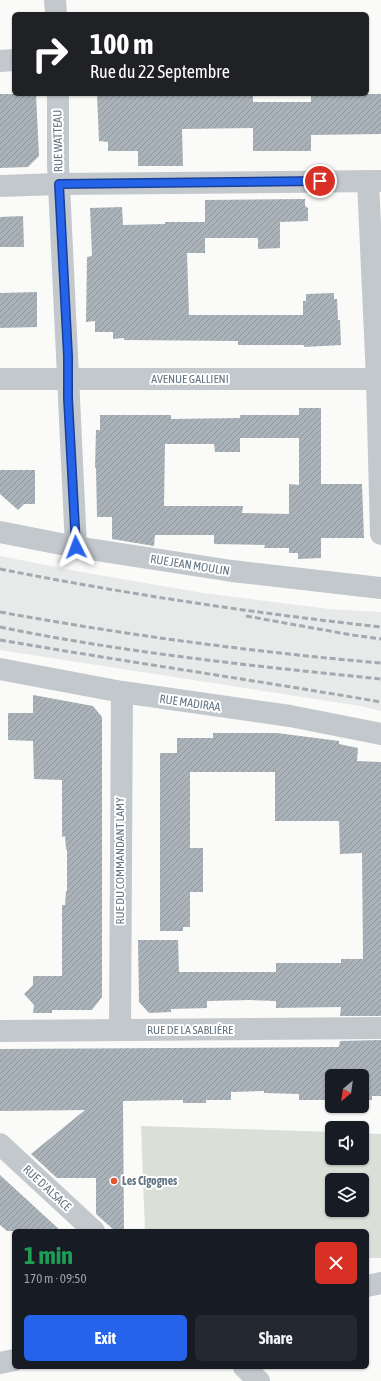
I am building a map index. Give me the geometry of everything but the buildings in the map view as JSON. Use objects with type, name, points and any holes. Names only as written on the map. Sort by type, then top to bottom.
[{"type":"street","points":[[55,0],[56,12]]},
{"type":"street","points":[[0,61],[12,60]]},
{"type":"street","name":"RUE WATTEAU","points":[[58,96],[58,164],[76,547]]},
{"type":"street","points":[[0,186],[59,184],[375,181],[381,534]]},
{"type":"street","name":"AVENUE GALLIENI","points":[[0,379],[379,379]]},
{"type":"street","name":"RUE JEAN MOULIN","points":[[0,532],[76,547],[232,571],[381,588]]},
{"type":"street","name":"RUE MADIRAA","points":[[0,669],[122,692],[290,716],[381,734]]},
{"type":"street","name":"RUE DU COMMANDANT LAMY","points":[[120,1030],[122,692]]},
{"type":"street","name":"RUE DE LA SABLIÈRE","points":[[0,1031],[381,1028]]},
{"type":"street","name":"RUE D'ALSACE","points":[[0,1144],[92,1229]]},
{"type":"street","points":[[369,1286],[381,1283]]},
{"type":"street","points":[[0,1363],[12,1360]]},
{"type":"street","points":[[246,1369],[259,1381]]},
{"type":"shaded area","points":[[0,556],[81,572],[203,593],[329,609],[381,612],[381,711],[360,706],[0,650]]},
{"type":"shaded area","points":[[141,1126],[325,1132],[325,1165],[369,1165],[369,1133],[381,1134],[381,1258],[369,1258],[369,1229],[145,1229]]},
{"type":"railway","points":[[0,569],[95,587],[190,602],[285,616],[381,627]]},
{"type":"railway","points":[[0,612],[190,642],[285,654],[381,663]]},
{"type":"railway","points":[[246,616],[381,639]]},
{"type":"railway","points":[[0,627],[95,644],[190,658],[381,679]]},
{"type":"railway","points":[[0,640],[381,702]]},
{"type":"place","name":"Les Cigognes","points":[[114,1181]]},
{"type":"route","points":[[76,547],[59,184],[320,181]]}]
